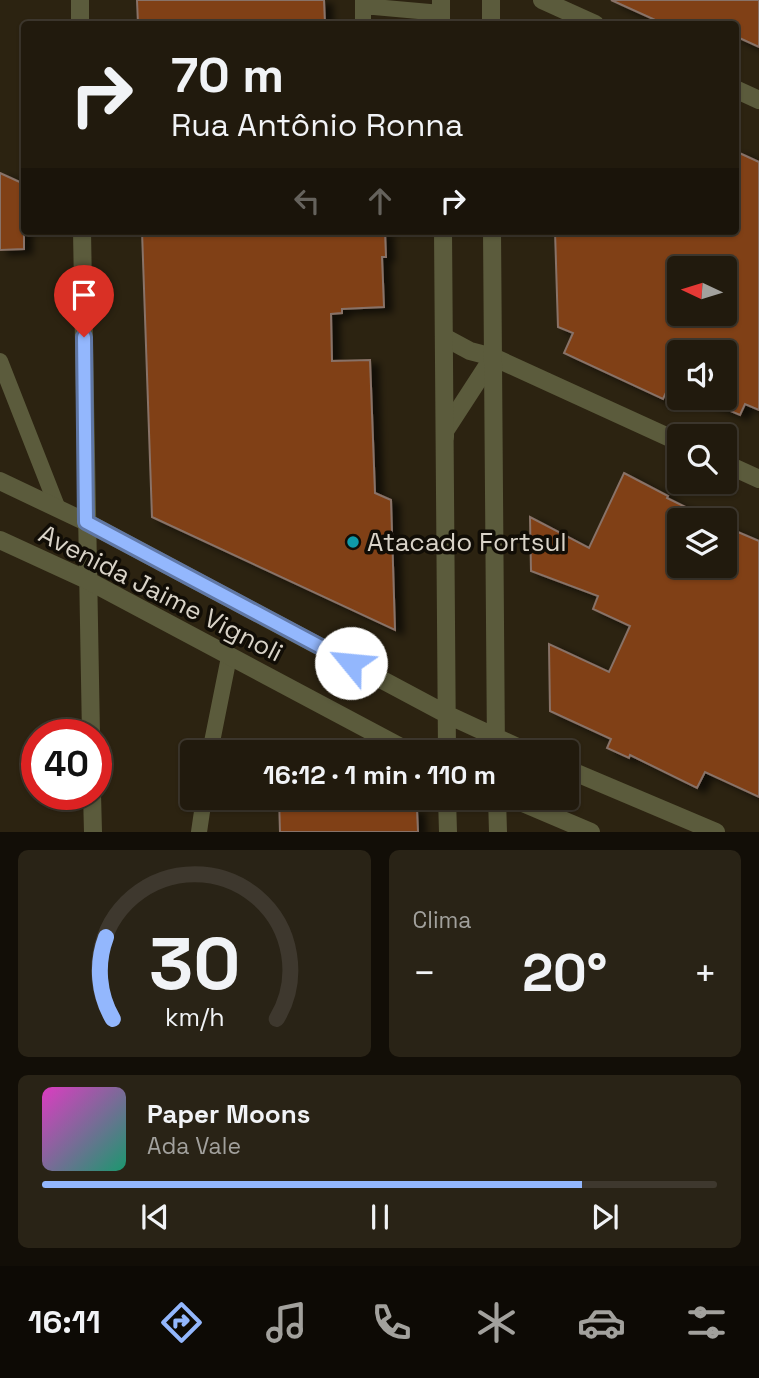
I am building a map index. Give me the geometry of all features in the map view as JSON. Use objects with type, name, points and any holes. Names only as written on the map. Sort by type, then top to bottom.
[{"type":"street","points":[[80,0],[80,21]]},
{"type":"street","points":[[491,0],[491,21]]},
{"type":"street","points":[[542,0],[588,21]]},
{"type":"street","points":[[739,91],[759,100]]},
{"type":"street","points":[[82,235],[90,719]]},
{"type":"street","points":[[443,235],[447,740]]},
{"type":"street","points":[[492,235],[496,740]]},
{"type":"street","points":[[444,337],[667,437]]},
{"type":"street","points":[[445,446],[445,431],[493,357]]},
{"type":"street","points":[[737,469],[759,479]]},
{"type":"street","name":"Avenida Jaime Vignoli","points":[[0,481],[86,522],[448,715],[487,740]]},
{"type":"street","name":"Avenida Jaime Vignoli","points":[[0,540],[87,580],[387,740]]},
{"type":"street","points":[[579,774],[716,832]]},
{"type":"street","points":[[92,810],[93,832]]},
{"type":"street","points":[[447,810],[448,832]]},
{"type":"street","points":[[497,810],[498,832]]},
{"type":"street","points":[[540,810],[592,832]]},
{"type":"lane","points":[[363,21],[363,3],[441,13]]},
{"type":"lane","points":[[0,361],[58,509]]},
{"type":"lane","points":[[212,740],[229,657]]},
{"type":"lane","points":[[199,832],[202,810]]},
{"type":"building","points":[[137,0],[324,0],[325,21],[138,21]]},
{"type":"building","points":[[611,0],[759,0],[759,47],[739,38],[739,21],[657,21]]},
{"type":"building","points":[[739,153],[759,162],[759,410],[745,404],[740,415],[728,410],[737,410],[737,340],[667,340],[667,390],[663,399],[564,353],[573,333],[558,327],[555,235],[739,235]]},
{"type":"building","points":[[0,173],[21,183],[21,235],[24,235],[24,249],[0,250]]},
{"type":"building","points":[[142,235],[385,235],[386,257],[382,257],[384,307],[342,309],[342,313],[331,314],[332,361],[370,360],[375,493],[391,500],[395,630],[152,517]]},
{"type":"building","points":[[624,473],[687,508],[667,508],[667,578],[737,578],[737,532],[759,541],[759,797],[705,772],[697,788],[630,755],[629,758],[607,748],[611,739],[550,711],[549,644],[609,672],[630,626],[593,609],[598,596],[531,571],[530,517],[589,548]]},
{"type":"building","points":[[279,810],[417,810],[418,832],[280,832]]},
{"type":"place","name":"Atacado Fortsul","points":[[353,542]]},
{"type":"route","points":[[84,337],[86,522],[351,663]]}]
